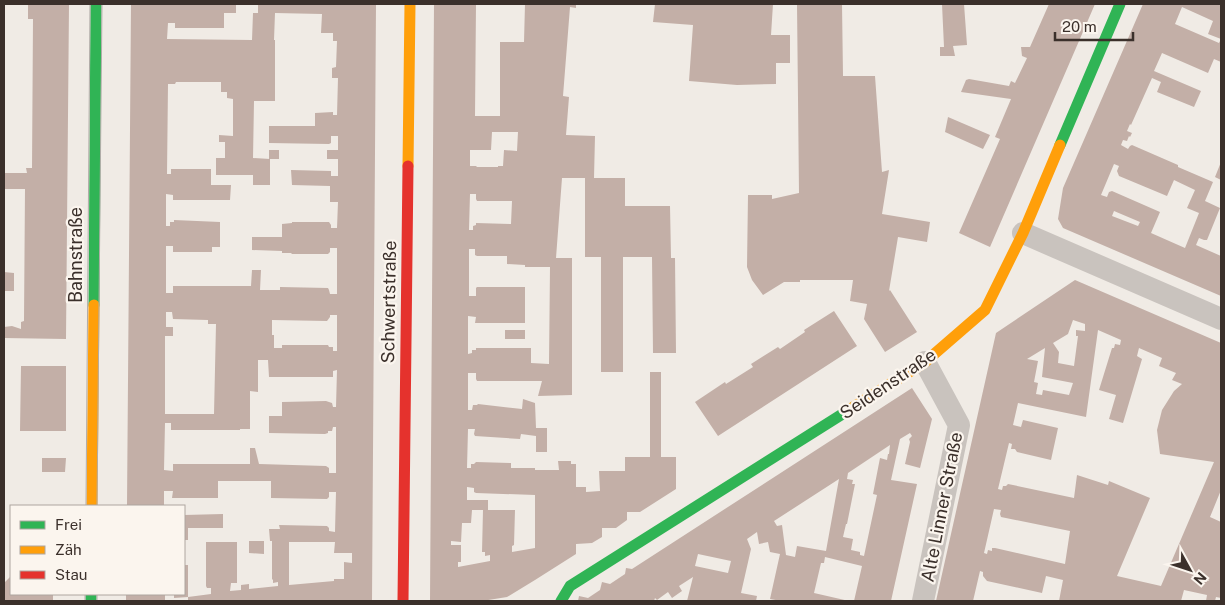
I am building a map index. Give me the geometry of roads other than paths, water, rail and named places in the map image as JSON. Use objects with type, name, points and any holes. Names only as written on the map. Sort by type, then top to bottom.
[{"type":"street","name":"Bahnstraße","points":[[92,505],[96,4]]},
{"type":"street","name":"Schwertstraße","points":[[403,601],[410,4]]},
{"type":"street","points":[[1120,4],[1024,233],[1221,319]]},
{"type":"street","name":"Seidenstraße","points":[[561,601],[570,586],[926,362],[985,310],[1024,233]]},
{"type":"street","name":"Alte Linner Straße","points":[[923,601],[959,425],[926,362]]},
{"type":"tram line","points":[[86,505],[90,4]]},
{"type":"tram line","points":[[97,505],[102,4]]},
{"type":"tram line","points":[[85,595],[85,601]]},
{"type":"tram line","points":[[97,595],[97,601]]}]
